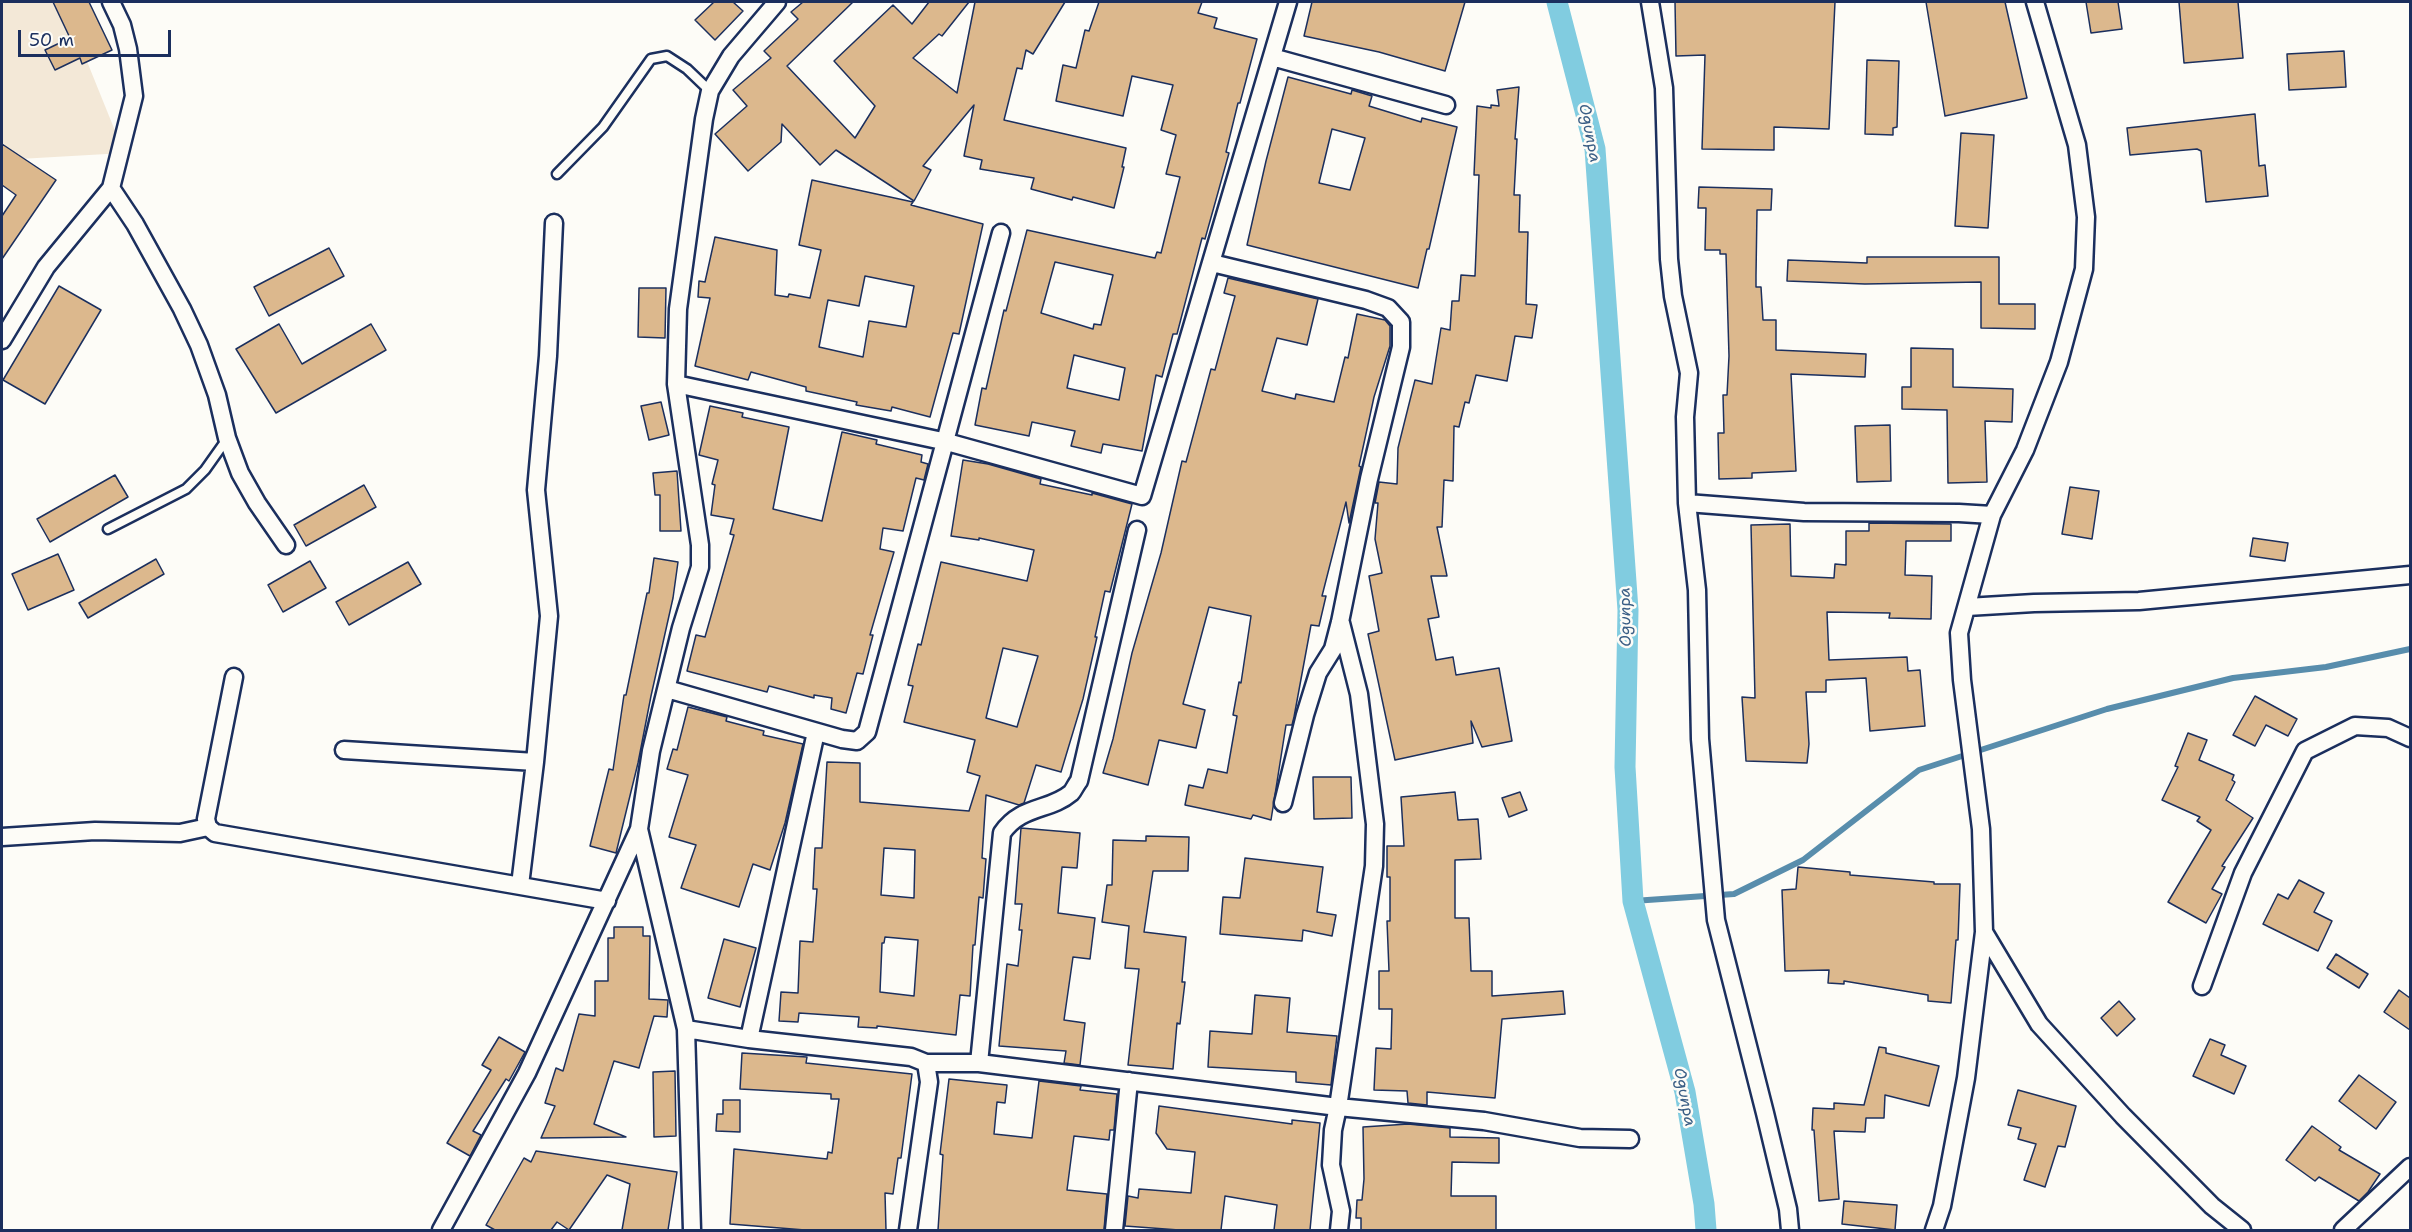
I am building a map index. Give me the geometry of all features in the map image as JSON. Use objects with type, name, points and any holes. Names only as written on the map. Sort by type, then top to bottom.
[{"type":"street","points":[[2,340],[46,267],[111,188],[134,96],[128,48],[122,25],[111,2]]},
{"type":"street","points":[[441,1230],[527,1073],[639,829],[651,751],[681,628],[700,567],[700,545],[676,384],[678,309],[686,266],[702,131],[710,91],[731,56],[777,2]]},
{"type":"street","points":[[676,384],[947,442],[1142,496],[1288,2]]},
{"type":"street","points":[[1650,2],[1664,88],[1669,259],[1673,296],[1689,373],[1685,417],[1687,502],[1697,590],[1700,739],[1716,920],[1788,1209],[1790,1230]]},
{"type":"street","points":[[1934,1230],[1942,1206],[1966,1078],[1984,932],[1981,828],[1962,680],[1959,633],[1992,515],[2025,450],[2059,362],[2084,269],[2086,217],[2078,145],[2035,2]]},
{"type":"street","points":[[1272,57],[1446,105]]},
{"type":"street","points":[[111,188],[135,224],[182,309],[199,345],[217,395],[227,438],[240,473],[286,544]]},
{"type":"street","points":[[520,885],[549,616],[536,490],[548,356],[554,223]]},
{"type":"street","points":[[667,689],[816,732],[857,741],[867,732],[947,442],[1001,233]]},
{"type":"street","points":[[1212,263],[1366,300],[1388,308],[1401,322],[1401,347],[1369,479],[1340,622],[1333,649],[1318,673],[1283,803]]},
{"type":"street","points":[[1687,502],[1804,512],[1992,515]]},
{"type":"street","points":[[979,1063],[1002,832],[1008,824],[1027,812],[1071,792],[1078,781],[1137,530]]},
{"type":"street","points":[[1968,607],[2139,601],[2410,575]]},
{"type":"street","points":[[1339,1230],[1341,1211],[1331,1165],[1333,1130],[1374,866],[1375,824],[1359,694],[1340,622]]},
{"type":"street","points":[[208,828],[206,819],[234,677]]},
{"type":"street","points":[[2202,986],[2242,873],[2305,751],[2355,726],[2388,728],[2410,738]]},
{"type":"street","points":[[749,1039],[816,732]]},
{"type":"street","points":[[344,750],[535,762]]},
{"type":"street","points":[[2,837],[95,831],[180,833],[208,828],[215,832],[607,901]]},
{"type":"street","points":[[639,829],[686,1029],[692,1230]]},
{"type":"street","points":[[1984,932],[2038,1024],[2123,1116],[2212,1206],[2242,1230]]},
{"type":"street","points":[[686,1029],[749,1039],[911,1057],[926,1063],[979,1063],[1338,1107],[1484,1121],[1580,1138],[1630,1139]]},
{"type":"street","points":[[908,1230],[929,1082],[926,1063]]},
{"type":"street","points":[[1114,1230],[1129,1081]]},
{"type":"street","points":[[2343,1230],[2410,1167]]},
{"type":"lane","points":[[557,174],[603,128],[651,59],[668,56],[687,69],[710,91]]},
{"type":"lane","points":[[108,529],[186,489],[205,470],[227,438]]},
{"type":"shaded area","points":[[2,2],[63,2],[124,153],[2,160]]},
{"type":"building","points":[[53,2],[89,2],[112,50],[82,64],[80,58],[55,70],[45,50],[70,38]]},
{"type":"building","points":[[714,2],[733,2],[743,11],[715,40],[695,20]]},
{"type":"building","points":[[803,2],[853,2],[787,66],[855,138],[875,106],[834,61],[893,5],[912,24],[929,2],[969,2],[942,36],[939,34],[913,58],[957,93],[975,2],[1065,2],[1033,54],[1026,50],[1022,69],[1017,68],[1004,120],[1126,148],[1114,208],[1031,189],[1034,178],[980,169],[982,160],[964,156],[974,105],[923,166],[931,170],[914,201],[836,150],[820,165],[782,124],[781,142],[748,171],[715,134],[747,106],[733,90],[771,58],[764,51],[798,19],[791,12]]},
{"type":"building","points":[[1099,2],[1202,2],[1198,13],[1217,18],[1214,28],[1257,39],[1240,103],[1238,103],[1226,152],[1229,153],[1205,239],[1202,238],[1177,334],[1173,334],[1162,377],[1156,375],[1142,451],[1103,444],[1101,453],[1071,446],[1075,431],[1032,422],[1029,436],[975,425],[982,388],[986,389],[1004,310],[1006,311],[1027,230],[1155,258],[1157,252],[1161,253],[1180,177],[1166,174],[1176,135],[1161,130],[1173,85],[1132,76],[1123,116],[1056,101],[1063,65],[1076,68],[1085,30],[1089,31]],"holes":[[[1055,262],[1113,275],[1101,325],[1094,324],[1093,329],[1041,313]],[[1074,355],[1125,368],[1119,400],[1067,388]]]},
{"type":"building","points":[[1312,2],[1465,2],[1445,71],[1379,52],[1304,36]]},
{"type":"building","points":[[1675,2],[1835,2],[1829,129],[1774,127],[1774,150],[1702,149],[1705,55],[1676,56]]},
{"type":"building","points":[[1926,2],[2005,2],[2027,98],[1945,116]]},
{"type":"building","points":[[2086,2],[2118,2],[2122,29],[2091,33]]},
{"type":"building","points":[[2179,2],[2238,2],[2243,58],[2184,63]]},
{"type":"building","points":[[2344,51],[2346,87],[2289,90],[2287,54]]},
{"type":"building","points":[[1867,60],[1899,61],[1897,127],[1893,128],[1893,135],[1865,134]]},
{"type":"building","points":[[1288,77],[1351,94],[1352,90],[1372,96],[1369,106],[1421,122],[1422,118],[1457,127],[1418,288],[1247,245]],"holes":[[[1332,129],[1365,138],[1350,190],[1319,183]]]},
{"type":"building","points":[[1519,87],[1514,195],[1520,195],[1519,232],[1528,232],[1526,304],[1537,305],[1532,338],[1515,336],[1507,381],[1476,375],[1469,403],[1465,402],[1459,427],[1454,426],[1453,481],[1444,480],[1442,527],[1437,527],[1447,576],[1431,576],[1439,617],[1428,619],[1436,660],[1453,657],[1456,675],[1499,668],[1512,741],[1482,747],[1471,721],[1473,743],[1395,760],[1368,634],[1379,631],[1369,576],[1382,573],[1375,539],[1378,503],[1375,503],[1379,482],[1397,484],[1398,448],[1415,380],[1432,384],[1441,328],[1450,330],[1452,301],[1459,301],[1461,275],[1475,276],[1479,175],[1474,175],[1477,106],[1491,108],[1491,105],[1499,106],[1497,90]]},
{"type":"building","points":[[2255,114],[2259,166],[2265,165],[2268,196],[2206,202],[2201,151],[2197,149],[2130,155],[2127,128]]},
{"type":"building","points":[[1961,133],[1994,135],[1988,228],[1955,226]]},
{"type":"building","points":[[2,144],[56,180],[2,259],[2,216],[16,195],[2,185]]},
{"type":"building","points":[[812,180],[913,202],[911,205],[983,224],[959,334],[953,333],[930,417],[892,407],[891,411],[856,405],[857,402],[806,391],[806,387],[751,372],[748,380],[695,366],[710,298],[698,297],[699,281],[705,282],[715,237],[777,250],[775,295],[788,297],[789,294],[810,298],[821,250],[799,245]],"holes":[[[865,276],[914,286],[906,327],[869,321],[863,357],[819,347],[828,300],[859,306]]]},
{"type":"building","points":[[1699,187],[1772,189],[1771,210],[1757,210],[1756,287],[1761,287],[1763,320],[1776,320],[1776,350],[1866,354],[1865,377],[1791,374],[1796,471],[1752,473],[1752,478],[1719,479],[1718,433],[1724,433],[1723,395],[1727,395],[1729,356],[1726,254],[1720,254],[1720,250],[1705,250],[1706,208],[1698,208]]},
{"type":"building","points":[[329,248],[344,276],[269,316],[254,287]]},
{"type":"building","points":[[1867,257],[1999,257],[1999,304],[2035,304],[2035,329],[1981,328],[1981,282],[1865,284],[1787,281],[1788,260],[1867,263]]},
{"type":"building","points":[[1228,278],[1318,299],[1307,345],[1277,338],[1262,391],[1295,399],[1296,394],[1334,402],[1345,357],[1348,358],[1357,314],[1385,320],[1390,326],[1390,346],[1374,397],[1349,523],[1346,502],[1322,596],[1326,596],[1319,626],[1311,625],[1292,725],[1286,725],[1271,820],[1253,815],[1251,819],[1185,805],[1189,785],[1203,788],[1208,769],[1227,773],[1237,716],[1233,715],[1239,682],[1241,683],[1251,616],[1209,607],[1183,704],[1205,710],[1196,748],[1159,740],[1148,785],[1103,773],[1132,653],[1161,553],[1182,461],[1186,462],[1211,369],[1215,370],[1235,296],[1224,293]]},
{"type":"building","points":[[59,286],[101,310],[45,404],[3,380]]},
{"type":"building","points":[[639,288],[666,288],[665,338],[638,337]]},
{"type":"building","points":[[279,324],[302,364],[371,324],[386,350],[276,413],[236,349]]},
{"type":"building","points":[[1911,348],[1953,349],[1953,387],[2013,389],[2012,422],[1985,421],[1987,482],[1948,483],[1947,410],[1902,409],[1902,387],[1911,387]]},
{"type":"building","points":[[661,402],[669,435],[649,440],[641,406]]},
{"type":"building","points":[[710,406],[743,413],[742,417],[789,427],[773,509],[822,521],[842,432],[877,440],[876,444],[922,455],[921,462],[928,464],[924,480],[916,478],[903,531],[883,528],[880,549],[894,552],[870,635],[873,635],[863,674],[857,673],[846,713],[831,709],[832,698],[814,695],[814,698],[769,686],[767,692],[687,671],[696,635],[705,637],[734,535],[730,534],[734,519],[711,515],[715,485],[712,484],[718,460],[699,455]]},
{"type":"building","points":[[1890,425],[1891,481],[1857,482],[1855,426]]},
{"type":"building","points":[[963,460],[988,464],[1041,479],[1040,484],[1092,495],[1092,493],[1132,504],[1110,592],[1105,591],[1083,699],[1061,772],[1036,765],[1024,803],[1019,805],[986,795],[982,858],[986,859],[983,898],[979,897],[970,996],[960,995],[956,1035],[877,1026],[877,1028],[858,1027],[859,1017],[799,1013],[798,1022],[779,1021],[781,992],[798,993],[800,941],[813,942],[817,889],[813,889],[815,848],[822,848],[827,762],[860,763],[860,802],[969,811],[980,776],[967,772],[975,740],[904,722],[913,686],[908,685],[918,644],[921,645],[941,562],[1027,581],[1034,550],[979,538],[979,540],[951,536]],"holes":[[[1003,648],[1038,656],[1017,727],[986,718]],[[884,848],[915,850],[914,898],[881,895]],[[885,937],[918,940],[914,996],[880,992],[882,943]]]},
{"type":"building","points":[[677,471],[681,531],[660,531],[660,495],[655,495],[653,473]]},
{"type":"building","points":[[115,475],[128,497],[50,542],[37,519]]},
{"type":"building","points":[[364,485],[376,507],[306,546],[294,525]]},
{"type":"building","points":[[2070,487],[2099,491],[2092,539],[2062,534]]},
{"type":"building","points":[[1869,523],[1951,524],[1951,541],[1906,541],[1905,575],[1932,576],[1931,619],[1889,618],[1890,613],[1827,612],[1829,660],[1907,657],[1908,671],[1920,670],[1925,726],[1870,731],[1866,678],[1826,680],[1826,692],[1806,692],[1809,744],[1807,763],[1746,761],[1742,697],[1755,698],[1751,525],[1790,524],[1791,576],[1834,578],[1835,564],[1846,565],[1846,531],[1869,531]]},
{"type":"building","points":[[2253,538],[2288,543],[2285,561],[2250,556]]},
{"type":"building","points":[[58,554],[74,590],[28,610],[12,574]]},
{"type":"building","points":[[654,558],[678,562],[673,598],[638,763],[616,853],[590,846],[609,769],[613,770],[624,695],[626,695],[647,593],[649,593]]},
{"type":"building","points":[[156,559],[164,574],[88,618],[79,603]]},
{"type":"building","points":[[310,561],[326,588],[283,612],[268,585]]},
{"type":"building","points":[[408,562],[421,584],[349,625],[336,602]]},
{"type":"building","points":[[2255,696],[2297,719],[2288,736],[2266,725],[2255,746],[2233,735]]},
{"type":"building","points":[[688,707],[727,717],[726,721],[764,731],[763,735],[803,744],[785,823],[770,870],[753,864],[739,907],[681,888],[696,845],[669,837],[688,775],[667,769],[673,749],[677,750]]},
{"type":"building","points":[[2188,733],[2207,740],[2199,760],[2234,775],[2232,780],[2235,782],[2226,800],[2253,818],[2222,866],[2225,867],[2212,889],[2222,894],[2206,923],[2168,902],[2211,830],[2197,821],[2200,817],[2162,800],[2178,767],[2175,766]]},
{"type":"building","points":[[1313,777],[1351,777],[1352,818],[1314,819]]},
{"type":"building","points":[[1455,792],[1458,820],[1478,819],[1481,859],[1455,860],[1455,918],[1469,918],[1471,971],[1492,971],[1492,996],[1563,991],[1565,1014],[1502,1019],[1495,1098],[1427,1092],[1427,1105],[1408,1103],[1407,1091],[1374,1090],[1376,1048],[1391,1049],[1392,1009],[1379,1009],[1379,971],[1389,971],[1387,921],[1390,921],[1390,877],[1387,877],[1387,846],[1404,846],[1401,797]]},
{"type":"building","points":[[1520,792],[1527,810],[1509,817],[1502,798]]},
{"type":"building","points":[[1021,828],[1080,833],[1077,868],[1062,867],[1058,913],[1095,918],[1090,959],[1073,957],[1064,1020],[1085,1023],[1080,1065],[1064,1063],[1066,1051],[999,1046],[1007,964],[1018,966],[1022,930],[1019,930],[1022,904],[1015,904]]},
{"type":"building","points":[[1146,836],[1189,837],[1188,871],[1153,871],[1144,932],[1186,937],[1182,982],[1185,982],[1180,1024],[1177,1023],[1173,1069],[1128,1065],[1139,969],[1125,968],[1129,926],[1102,922],[1107,885],[1112,885],[1113,840],[1146,841]]},
{"type":"building","points":[[1245,858],[1323,867],[1317,912],[1336,915],[1332,936],[1303,930],[1302,941],[1220,934],[1223,897],[1240,898]]},
{"type":"building","points":[[1798,867],[1850,872],[1850,875],[1934,882],[1934,884],[1960,884],[1958,940],[1956,940],[1951,1003],[1928,1001],[1928,995],[1844,981],[1844,984],[1828,983],[1829,970],[1785,971],[1782,890],[1796,889]]},
{"type":"building","points":[[2299,880],[2324,893],[2314,912],[2332,921],[2318,951],[2263,924],[2278,894],[2288,899]]},
{"type":"building","points":[[614,927],[643,927],[643,936],[650,936],[649,999],[668,1000],[667,1017],[654,1016],[639,1068],[614,1061],[594,1124],[626,1137],[541,1138],[555,1106],[545,1103],[556,1068],[563,1071],[579,1014],[595,1016],[595,981],[608,981],[608,938],[614,938]]},
{"type":"building","points":[[724,939],[756,948],[740,1007],[708,998]]},
{"type":"building","points":[[2336,954],[2368,974],[2359,988],[2327,968]]},
{"type":"building","points":[[2399,990],[2410,998],[2410,1030],[2384,1012]]},
{"type":"building","points":[[1255,995],[1290,998],[1287,1032],[1337,1036],[1331,1085],[1296,1082],[1296,1072],[1208,1067],[1210,1031],[1252,1034]]},
{"type":"building","points":[[2119,1001],[2135,1019],[2117,1036],[2101,1018]]},
{"type":"building","points":[[499,1037],[525,1052],[509,1081],[506,1079],[473,1131],[481,1135],[470,1156],[447,1143],[491,1070],[482,1065]]},
{"type":"building","points":[[2210,1039],[2225,1045],[2221,1055],[2246,1066],[2234,1094],[2193,1076]]},
{"type":"building","points":[[1879,1047],[1886,1048],[1886,1053],[1939,1066],[1929,1106],[1885,1095],[1884,1118],[1866,1118],[1865,1132],[1834,1131],[1839,1199],[1819,1201],[1814,1130],[1812,1130],[1813,1108],[1834,1109],[1834,1103],[1864,1105]]},
{"type":"building","points":[[742,1053],[807,1057],[806,1063],[912,1074],[901,1158],[898,1158],[893,1194],[885,1193],[886,1230],[805,1230],[730,1224],[734,1149],[827,1159],[828,1152],[832,1153],[839,1099],[831,1099],[831,1094],[740,1089]]},
{"type":"building","points":[[675,1071],[676,1136],[654,1137],[653,1072]]},
{"type":"building","points":[[2359,1075],[2396,1102],[2376,1129],[2339,1101]]},
{"type":"building","points":[[949,1079],[1007,1085],[1005,1103],[997,1102],[994,1134],[1032,1138],[1039,1081],[1081,1086],[1080,1090],[1117,1094],[1114,1130],[1110,1130],[1109,1140],[1074,1136],[1067,1190],[1107,1194],[1104,1230],[938,1230],[943,1155],[940,1154]]},
{"type":"building","points":[[2018,1090],[2076,1106],[2065,1147],[2058,1146],[2045,1187],[2024,1180],[2036,1144],[2018,1139],[2021,1128],[2008,1125]]},
{"type":"building","points":[[723,1100],[740,1100],[740,1132],[716,1131],[717,1114],[723,1114]]},
{"type":"building","points":[[1159,1106],[1292,1124],[1292,1120],[1320,1123],[1310,1230],[1274,1230],[1277,1205],[1225,1196],[1221,1230],[1125,1226],[1128,1196],[1138,1198],[1139,1189],[1191,1193],[1195,1152],[1167,1149],[1156,1133]]},
{"type":"building","points":[[1408,1124],[1450,1128],[1450,1137],[1499,1138],[1499,1163],[1452,1162],[1451,1196],[1496,1196],[1496,1230],[1361,1230],[1361,1218],[1356,1218],[1357,1200],[1362,1200],[1364,1179],[1363,1127]]},
{"type":"building","points":[[2312,1126],[2341,1147],[2339,1150],[2380,1174],[2359,1201],[2319,1177],[2315,1181],[2286,1160]]},
{"type":"building","points":[[536,1151],[677,1172],[668,1230],[622,1230],[630,1184],[607,1175],[569,1230],[557,1222],[551,1230],[495,1230],[486,1225],[524,1158],[531,1162]]},
{"type":"building","points":[[1844,1201],[1897,1205],[1895,1230],[1842,1224]]},
{"type":"waterway","name":"Ogunpa","points":[[1557,2],[1595,149],[1628,610],[1625,767],[1633,901],[1685,1092],[1704,1204],[1706,1230]]},
{"type":"waterway","points":[[1633,901],[1734,894],[1803,860],[1919,770],[2107,709],[2233,678],[2326,667],[2410,649]]}]
